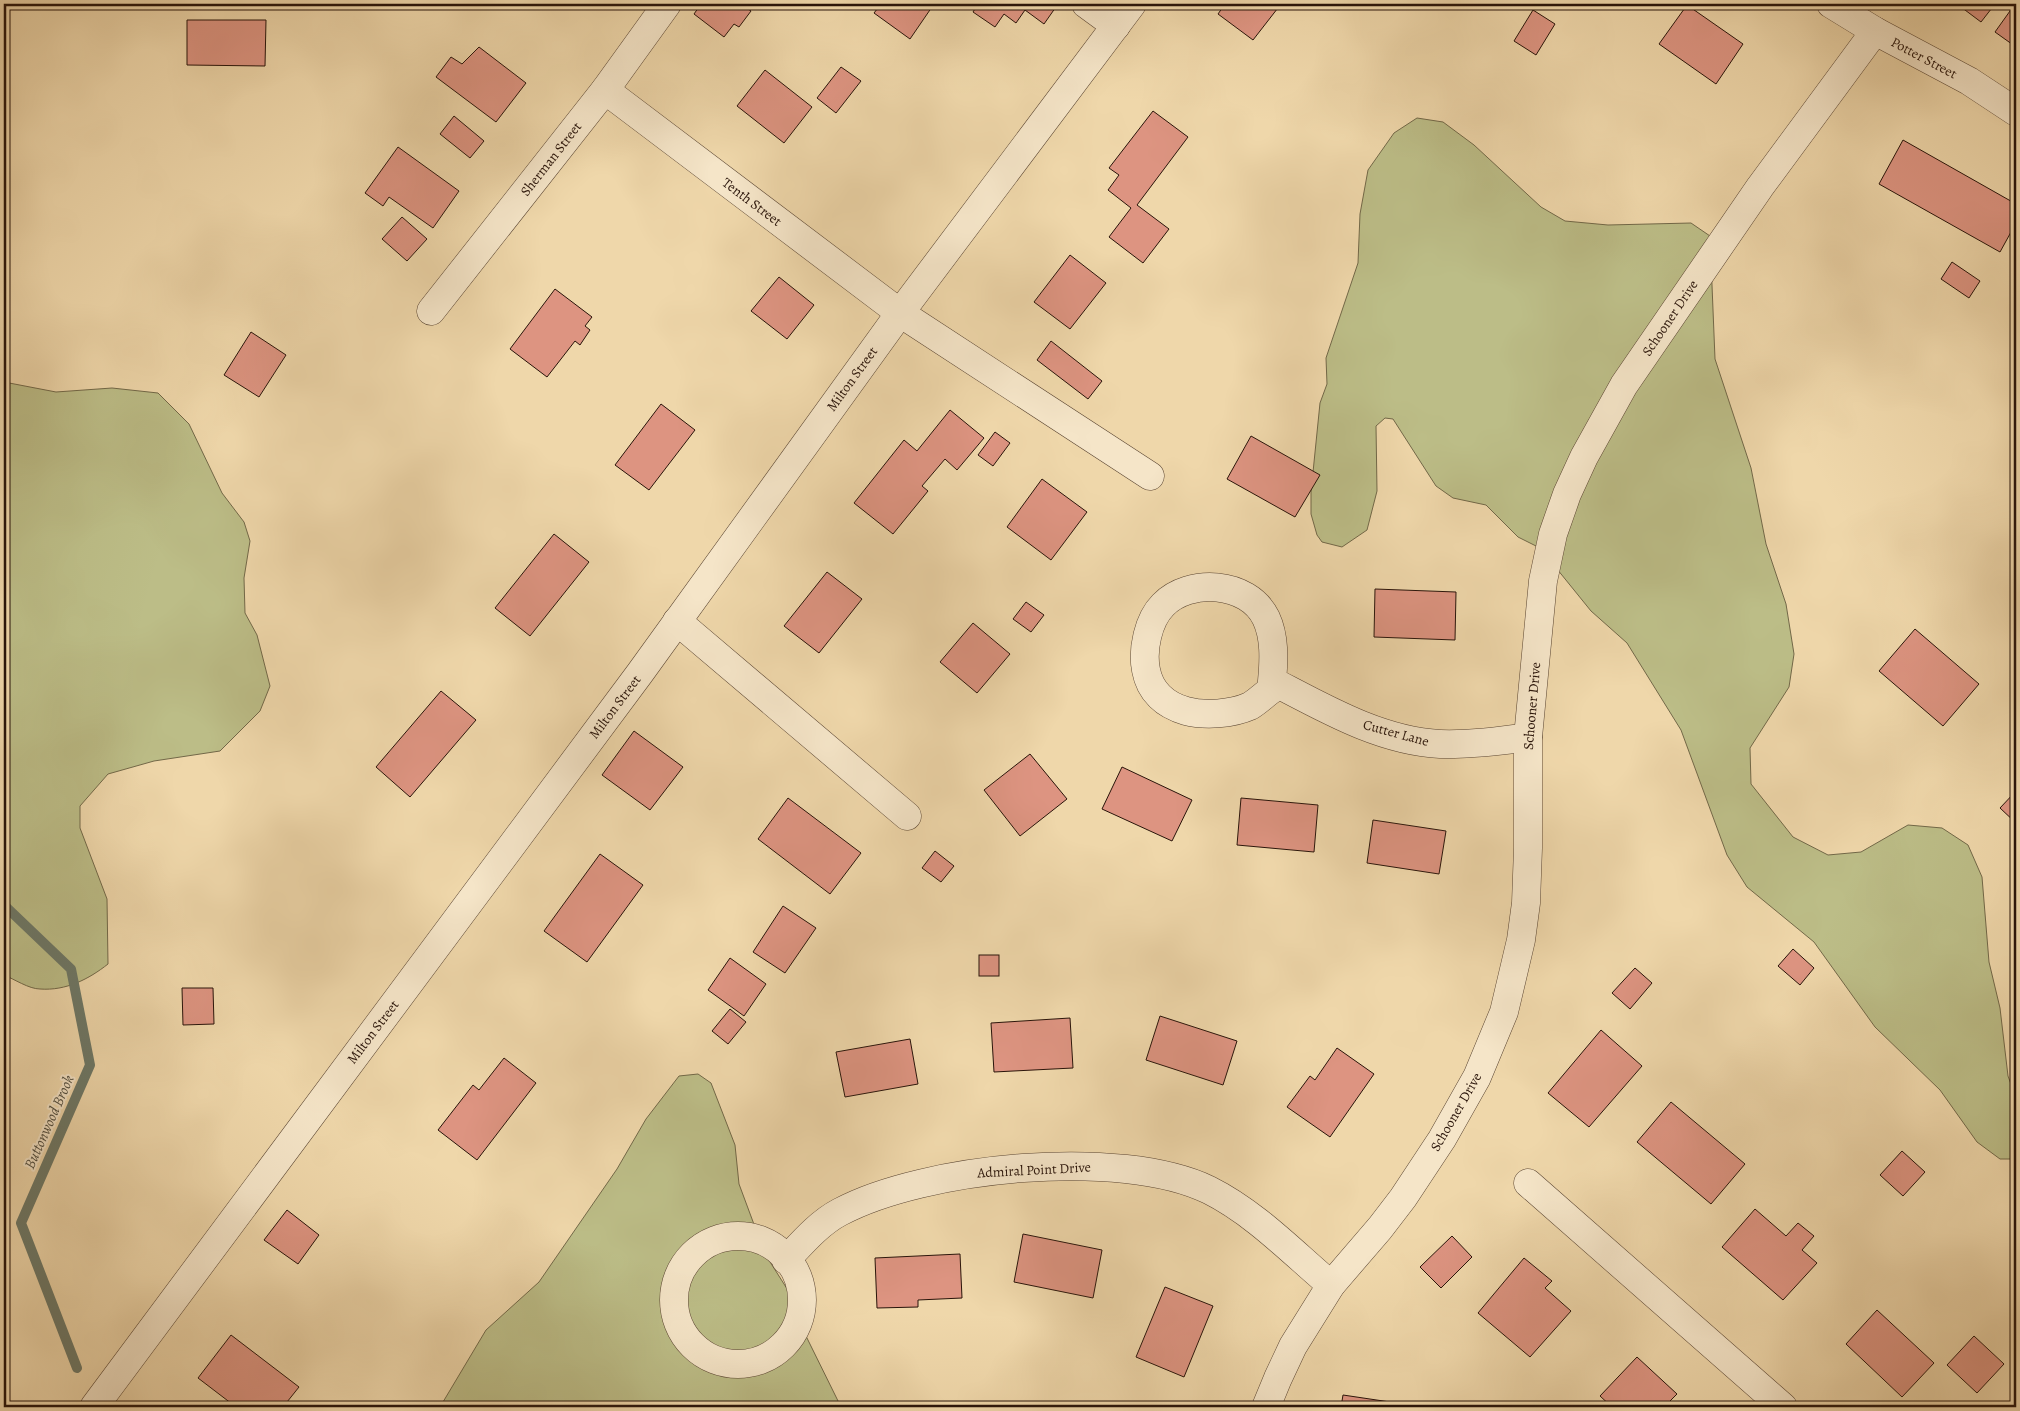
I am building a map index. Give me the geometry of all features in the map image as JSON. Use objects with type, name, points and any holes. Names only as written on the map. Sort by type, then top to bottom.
[{"type":"street","name":"Sherman Street","points":[[431,311],[605,90],[667,4]]},
{"type":"street","points":[[1086,4],[1116,26]]},
{"type":"street","name":"Milton Street","points":[[94,1407],[677,621],[900,313],[1132,4]]},
{"type":"street","name":"Potter Street","points":[[1831,4],[1875,32],[1969,81],[2016,112]]},
{"type":"street","name":"Schooner Drive","points":[[1266,1407],[1293,1346],[1331,1285],[1403,1198],[1442,1139],[1477,1077],[1504,1012],[1526,903],[1528,737],[1547,554],[1562,507],[1584,457],[1624,385],[1720,244],[1875,32]]},
{"type":"street","name":"Tenth Street","points":[[605,90],[900,313],[1150,476]]},
{"type":"street","points":[[1220,588],[1246,597],[1262,612],[1269,627],[1273,654],[1272,681],[1271,690],[1255,702],[1241,709],[1200,714],[1178,708],[1166,702],[1151,686],[1145,668],[1146,643],[1155,616],[1162,606],[1176,595],[1194,589],[1220,588]]},
{"type":"street","points":[[677,621],[907,816]]},
{"type":"street","name":"Cutter Lane","points":[[1272,681],[1332,712],[1363,725],[1413,740],[1439,744],[1468,744],[1528,737]]},
{"type":"street","name":"Admiral Point Drive","points":[[786,1260],[819,1227],[837,1213],[884,1194],[929,1181],[974,1173],[1058,1166],[1096,1166],[1159,1174],[1208,1190],[1252,1216],[1331,1285]]},
{"type":"street","points":[[1528,1183],[1783,1407]]},
{"type":"street","points":[[737,1236],[757,1239],[775,1245],[786,1260],[797,1277],[802,1297],[800,1319],[787,1342],[765,1358],[753,1363],[726,1364],[705,1355],[690,1340],[678,1316],[675,1302],[676,1281],[690,1257],[710,1241],[723,1237],[737,1236]]},
{"type":"green space","points":[[1417,118],[1443,122],[1474,145],[1541,207],[1565,221],[1608,225],[1691,223],[1710,236],[1715,359],[1751,468],[1766,544],[1786,604],[1794,654],[1789,687],[1750,748],[1751,784],[1793,837],[1828,855],[1861,852],[1908,825],[1942,828],[1968,845],[1982,877],[1989,962],[2000,1008],[2008,1076],[2016,1098],[2016,1159],[2000,1159],[1977,1142],[1940,1090],[1875,1027],[1814,942],[1747,887],[1727,855],[1681,730],[1627,643],[1591,611],[1540,548],[1518,537],[1486,505],[1453,498],[1436,486],[1393,419],[1385,418],[1376,426],[1377,491],[1367,530],[1342,547],[1322,542],[1317,535],[1311,514],[1311,492],[1320,403],[1327,384],[1326,358],[1358,263],[1360,214],[1368,170],[1394,133]]},
{"type":"green space","points":[[4,382],[56,392],[112,388],[158,393],[189,424],[222,493],[244,522],[250,541],[244,578],[245,613],[257,635],[270,686],[260,711],[220,751],[154,761],[108,774],[80,806],[80,828],[107,899],[108,964],[93,975],[77,983],[50,989],[31,987],[4,975]]},
{"type":"green space","points":[[698,1074],[711,1083],[735,1145],[739,1184],[765,1254],[791,1295],[804,1332],[841,1407],[440,1407],[486,1330],[539,1282],[617,1169],[646,1119],[679,1076]]},
{"type":"building","points":[[701,4],[741,4],[751,11],[739,27],[734,24],[724,37],[694,14]]},
{"type":"building","points":[[881,4],[934,4],[910,39],[874,13]]},
{"type":"building","points":[[978,4],[1058,4],[1044,24],[1025,10],[1016,23],[1004,14],[995,27],[973,12]]},
{"type":"building","points":[[1225,4],[1281,4],[1253,40],[1218,14]]},
{"type":"building","points":[[1957,4],[1995,4],[1981,22]]},
{"type":"building","points":[[2016,4],[2016,47],[1995,32]]},
{"type":"building","points":[[1687,5],[1743,44],[1716,84],[1659,44]]},
{"type":"building","points":[[1533,10],[1555,24],[1536,55],[1514,41]]},
{"type":"building","points":[[187,20],[266,20],[265,66],[187,65]]},
{"type":"building","points":[[479,47],[526,83],[496,122],[436,77],[451,57],[462,64]]},
{"type":"building","points":[[841,67],[861,81],[836,113],[817,98]]},
{"type":"building","points":[[765,70],[812,107],[784,143],[737,106]]},
{"type":"building","points":[[1153,111],[1188,137],[1137,205],[1169,229],[1143,263],[1109,237],[1131,208],[1108,190],[1119,175],[1109,168]]},
{"type":"building","points":[[454,116],[484,141],[470,158],[440,134]]},
{"type":"building","points":[[1903,140],[2016,204],[2016,223],[2000,252],[1879,184]]},
{"type":"building","points":[[398,147],[459,191],[433,228],[389,197],[383,206],[365,193]]},
{"type":"building","points":[[402,217],[427,239],[407,261],[382,239]]},
{"type":"building","points":[[1070,255],[1106,283],[1070,329],[1034,302]]},
{"type":"building","points":[[1952,262],[1980,281],[1969,298],[1941,279]]},
{"type":"building","points":[[779,277],[814,305],[787,339],[751,311]]},
{"type":"building","points":[[555,289],[592,317],[585,326],[590,330],[580,345],[575,341],[547,377],[510,349]]},
{"type":"building","points":[[251,332],[286,355],[259,397],[224,375]]},
{"type":"building","points":[[1051,341],[1102,381],[1088,399],[1037,360]]},
{"type":"building","points":[[661,404],[695,430],[649,490],[615,465]]},
{"type":"building","points":[[950,410],[984,438],[957,470],[945,459],[922,486],[928,491],[893,534],[854,503],[904,440],[917,451]]},
{"type":"building","points":[[995,432],[1010,443],[993,466],[978,455]]},
{"type":"building","points":[[1251,436],[1320,475],[1295,517],[1227,479]]},
{"type":"building","points":[[1042,479],[1087,512],[1051,560],[1007,527]]},
{"type":"building","points":[[554,534],[589,562],[530,636],[495,608]]},
{"type":"building","points":[[827,572],[862,599],[819,653],[784,626]]},
{"type":"building","points":[[1375,589],[1456,592],[1455,640],[1374,637]]},
{"type":"building","points":[[1026,602],[1044,615],[1031,632],[1013,619]]},
{"type":"building","points":[[973,623],[1010,654],[977,693],[940,662]]},
{"type":"building","points":[[1915,629],[1979,684],[1943,726],[1879,671]]},
{"type":"building","points":[[441,691],[476,720],[410,797],[376,767]]},
{"type":"building","points":[[634,731],[683,767],[650,810],[602,775]]},
{"type":"building","points":[[1030,754],[1067,799],[1020,836],[984,790]]},
{"type":"building","points":[[1122,767],[1192,800],[1172,841],[1102,809]]},
{"type":"building","points":[[2016,791],[2016,823],[2000,808]]},
{"type":"building","points":[[788,798],[861,853],[830,894],[758,839]]},
{"type":"building","points":[[1241,798],[1318,805],[1314,852],[1237,845]]},
{"type":"building","points":[[1373,820],[1446,831],[1439,874],[1367,863]]},
{"type":"building","points":[[935,851],[954,866],[941,882],[922,868]]},
{"type":"building","points":[[600,854],[643,885],[587,962],[544,931]]},
{"type":"building","points":[[783,906],[816,928],[785,973],[753,952]]},
{"type":"building","points":[[1793,949],[1814,968],[1800,985],[1778,966]]},
{"type":"building","points":[[979,955],[999,955],[999,976],[979,976]]},
{"type":"building","points":[[730,958],[766,984],[744,1016],[708,990]]},
{"type":"building","points":[[1635,968],[1652,983],[1630,1009],[1612,993]]},
{"type":"building","points":[[182,988],[213,988],[214,1024],[183,1025]]},
{"type":"building","points":[[730,1009],[746,1022],[728,1044],[712,1031]]},
{"type":"building","points":[[1160,1016],[1237,1041],[1223,1085],[1146,1060]]},
{"type":"building","points":[[1070,1018],[1073,1068],[994,1072],[991,1023]]},
{"type":"building","points":[[1601,1030],[1642,1066],[1589,1127],[1548,1093]]},
{"type":"building","points":[[910,1039],[918,1084],[845,1097],[836,1052]]},
{"type":"building","points":[[1337,1048],[1374,1074],[1330,1137],[1287,1107],[1310,1076],[1315,1080]]},
{"type":"building","points":[[504,1058],[536,1083],[477,1160],[438,1130],[473,1085],[479,1090]]},
{"type":"building","points":[[1671,1102],[1745,1164],[1711,1204],[1637,1142]]},
{"type":"building","points":[[1902,1151],[1925,1172],[1903,1196],[1880,1175]]},
{"type":"building","points":[[1755,1209],[1786,1236],[1798,1223],[1814,1236],[1802,1250],[1817,1263],[1783,1300],[1722,1247]]},
{"type":"building","points":[[287,1210],[319,1235],[298,1264],[264,1240]]},
{"type":"building","points":[[1023,1234],[1102,1250],[1093,1298],[1014,1282]]},
{"type":"building","points":[[1452,1236],[1472,1257],[1441,1288],[1420,1267]]},
{"type":"building","points":[[960,1254],[962,1298],[918,1300],[918,1307],[877,1308],[875,1258]]},
{"type":"building","points":[[1524,1258],[1552,1281],[1545,1288],[1571,1311],[1530,1357],[1478,1313]]},
{"type":"building","points":[[1165,1287],[1213,1306],[1184,1377],[1136,1357]]},
{"type":"building","points":[[1877,1310],[1934,1363],[1902,1397],[1846,1344]]},
{"type":"building","points":[[231,1335],[299,1387],[283,1407],[236,1407],[198,1378]]},
{"type":"building","points":[[1974,1336],[2004,1364],[1977,1393],[1947,1365]]},
{"type":"building","points":[[1637,1357],[1677,1394],[1664,1407],[1612,1407],[1600,1396]]},
{"type":"building","points":[[1343,1395],[1390,1402],[1390,1407],[1341,1407]]},
{"type":"waterway","name":"Buttonwood Brook","points":[[4,905],[71,969],[90,1065],[21,1223],[77,1368]]}]
